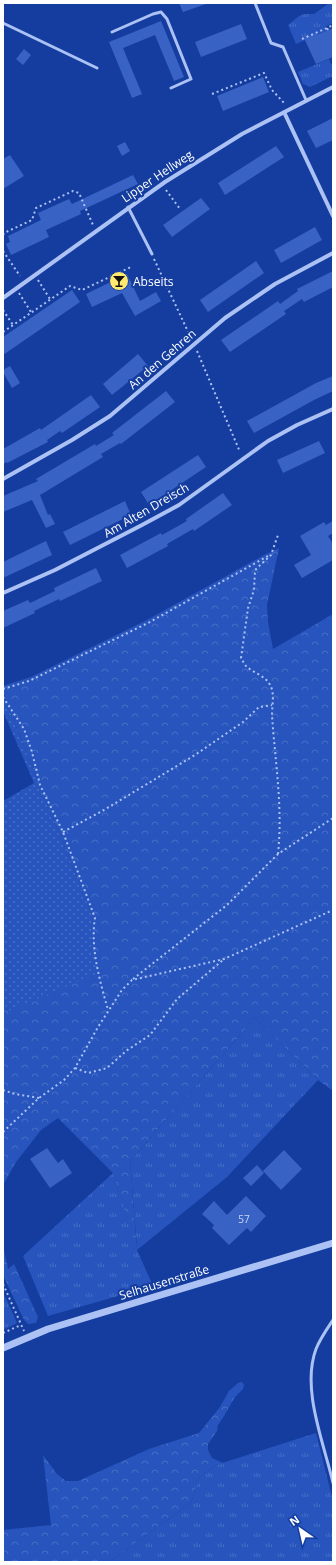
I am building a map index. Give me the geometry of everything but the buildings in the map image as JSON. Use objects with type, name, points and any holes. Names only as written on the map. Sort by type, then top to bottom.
[{"type":"street","name":"Lipper Hellweg","points":[[3,298],[96,232],[128,207],[208,154],[290,108],[333,87]]},
{"type":"street","points":[[284,112],[333,216]]},
{"type":"street","name":"An den Gehren","points":[[3,479],[72,440],[110,416],[225,318],[275,284],[333,253]]},
{"type":"street","name":"Am Alten Dreisch","points":[[3,593],[84,556],[179,505],[273,438],[333,409]]},
{"type":"street","name":"Selhausenstraße","points":[[3,1348],[61,1325],[333,1243]]},
{"type":"lane","points":[[255,3],[271,43],[283,47],[306,100]]},
{"type":"lane","points":[[112,32],[161,12],[167,19],[191,79],[171,88]]},
{"type":"lane","points":[[3,23],[97,68]]},
{"type":"lane","points":[[128,207],[152,254]]},
{"type":"lane","points":[[333,1320],[315,1351],[312,1370],[314,1414],[326,1453],[333,1483]]},
{"type":"path","points":[[302,39],[328,29],[333,25]]},
{"type":"path","points":[[212,94],[264,73],[272,90],[290,108]]},
{"type":"path","points":[[3,235],[4,233],[32,220],[36,208],[73,191],[79,193],[96,232]]},
{"type":"path","points":[[170,196],[180,209]]},
{"type":"path","points":[[3,251],[25,283]]},
{"type":"path","points":[[152,254],[194,344],[243,458]]},
{"type":"path","points":[[3,332],[70,286],[82,290],[131,266]]},
{"type":"path","points":[[41,285],[50,299]]},
{"type":"path","points":[[22,298],[32,312]]},
{"type":"path","points":[[3,310],[13,325]]},
{"type":"path","points":[[278,535],[270,555],[256,570],[254,590],[248,608],[241,658],[245,666],[261,676],[270,684],[273,693],[272,705],[278,780],[280,837],[278,854]]},
{"type":"path","points":[[3,689],[29,681],[148,623],[270,555]]},
{"type":"path","points":[[3,697],[24,728],[32,752],[40,785],[62,832],[95,918],[92,932],[99,978],[108,1011]]},
{"type":"path","points":[[62,832],[104,810],[195,755],[243,722],[259,707],[272,705]]},
{"type":"path","points":[[3,1132],[39,1098],[64,1080],[75,1068],[108,1011],[132,980],[227,905],[278,854],[333,818]]},
{"type":"path","points":[[132,980],[224,959],[333,910]]},
{"type":"path","points":[[75,1068],[88,1073],[107,1068],[126,1051],[150,1035],[177,999],[224,959]]},
{"type":"path","points":[[3,1090],[39,1098]]},
{"type":"path","points":[[3,1284],[21,1325],[3,1333]]},
{"type":"green space","points":[[328,4],[333,4],[333,23],[325,27],[327,31],[296,44],[288,25],[299,16],[304,14],[314,14]]},
{"type":"green space","points":[[329,59],[331,64],[333,63],[333,76],[310,87],[303,84],[298,72]]},
{"type":"green space","points":[[279,548],[267,605],[268,622],[273,649],[333,614],[333,1091],[318,1080],[255,1018],[130,1161],[137,1250],[113,1173],[58,1118],[41,1130],[16,1162],[3,1185],[3,1002],[8,1011],[93,917],[3,694],[3,686],[31,677],[145,621]]},
{"type":"green space","points":[[3,694],[93,917],[96,974],[8,1011],[3,1002],[3,801],[34,783],[3,711]]},
{"type":"green space","points":[[255,1018],[318,1080],[227,1177],[137,1250],[153,1286],[48,1316],[23,1256],[113,1173],[137,1247],[130,1161]]},
{"type":"green space","points":[[3,1245],[8,1269],[14,1264],[38,1317],[36,1323],[28,1324],[24,1320],[3,1275]]},
{"type":"green space","points":[[3,1294],[17,1323],[3,1330]]},
{"type":"green space","points":[[242,1382],[244,1385],[243,1389],[235,1397],[218,1425],[217,1431],[208,1444],[208,1450],[212,1458],[223,1463],[216,1465],[199,1477],[191,1503],[109,1562],[3,1562],[3,1530],[51,1525],[43,1455],[57,1474],[66,1481],[78,1481],[149,1449],[199,1433],[220,1407],[229,1391],[238,1383]]},
{"type":"green space","points":[[316,1433],[333,1501],[333,1562],[109,1562],[191,1503],[199,1477],[216,1465]]},
{"type":"place","name":"Abseits","points":[[119,281]]}]
